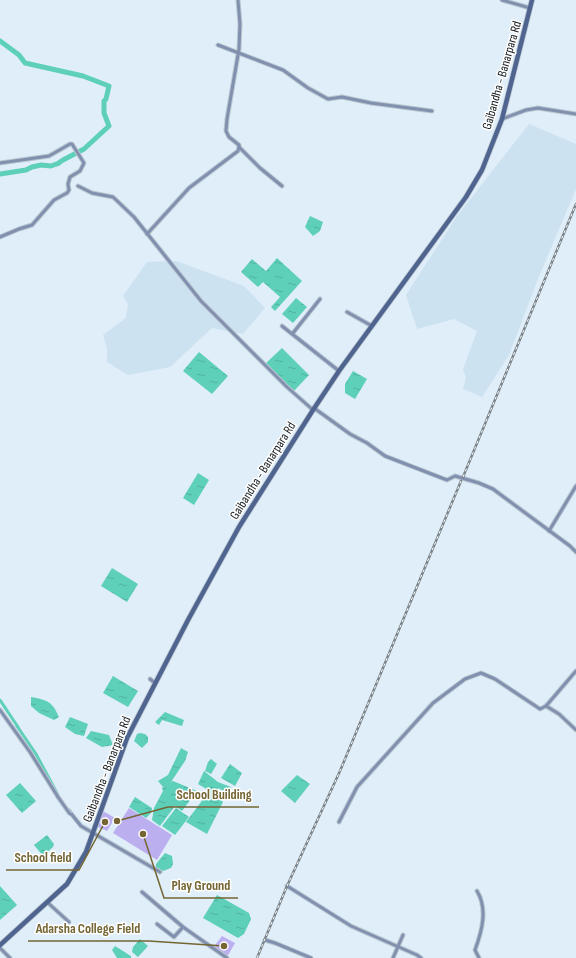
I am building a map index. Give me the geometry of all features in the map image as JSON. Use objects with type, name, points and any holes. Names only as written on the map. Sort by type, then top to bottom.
[{"type":"main road","name":"Gaibandha - Banarpara Rd","points":[[0,946],[67,884],[86,852],[127,738],[198,597],[239,527],[313,409],[466,197],[482,170],[502,119],[532,0]]},
{"type":"street","points":[[238,0],[240,24],[239,53],[226,131],[229,136],[239,144],[239,147],[260,168],[282,186]]},
{"type":"street","points":[[502,0],[530,8]]},
{"type":"street","points":[[218,45],[283,70],[308,88],[328,99],[342,97],[371,103],[432,111]]},
{"type":"street","points":[[502,119],[526,110],[538,108],[576,114]]},
{"type":"street","points":[[0,163],[49,156],[62,150],[67,144],[72,144],[84,163],[80,171],[70,177],[68,184],[69,190],[67,193],[54,200],[32,226],[19,229],[0,237]]},
{"type":"street","points":[[147,234],[189,188],[234,153],[239,147]]},
{"type":"street","points":[[78,186],[92,193],[113,197],[134,217],[201,301],[287,388],[313,409],[386,456],[447,480],[455,476],[493,489],[576,552]]},
{"type":"street","points":[[293,333],[320,299]]},
{"type":"street","points":[[347,312],[372,326]]},
{"type":"street","points":[[282,326],[293,333],[339,371]]},
{"type":"street","points":[[549,531],[576,486]]},
{"type":"street","points":[[339,822],[357,787],[433,703],[466,679],[480,673],[495,679],[540,709],[546,706],[576,671]]},
{"type":"street","points":[[150,680],[155,683]]},
{"type":"street","points":[[546,706],[559,714],[576,730]]},
{"type":"street","points":[[0,710],[30,752],[79,827],[93,832]]},
{"type":"street","points":[[64,806],[81,826],[160,872]]},
{"type":"street","points":[[287,886],[351,926],[421,958]]},
{"type":"street","points":[[478,891],[482,898],[484,909],[482,928],[475,950],[479,958]]},
{"type":"street","points":[[142,892],[183,927],[227,958]]},
{"type":"street","points":[[47,902],[69,922]]},
{"type":"street","points":[[157,924],[174,937],[183,927]]},
{"type":"street","points":[[393,958],[403,935]]},
{"type":"street","points":[[265,940],[311,958]]},
{"type":"street","points":[[0,946],[10,958]]},
{"type":"shaded area","points":[[529,124],[576,144],[576,189],[538,279],[509,355],[482,397],[463,389],[466,378],[463,369],[477,331],[454,319],[417,329],[406,295],[457,216]]},
{"type":"shaded area","points":[[176,261],[244,286],[265,308],[243,334],[212,328],[170,367],[128,375],[107,362],[107,348],[103,335],[126,318],[128,304],[123,296],[147,262]]},
{"type":"shaded area","points":[[129,808],[172,835],[157,860],[113,833]]},
{"type":"shaded area","points":[[103,811],[115,818],[107,831],[96,826]]},
{"type":"shaded area","points":[[222,936],[235,943],[227,957],[213,948]]},
{"type":"water","points":[[310,216],[323,222],[320,231],[313,236],[305,227]]},
{"type":"water","points":[[277,258],[302,281],[275,311],[271,307],[280,297],[263,282],[258,287],[241,272],[252,259],[266,271]]},
{"type":"water","points":[[296,298],[307,307],[293,323],[282,314]]},
{"type":"water","points":[[282,348],[309,375],[293,392],[265,364]]},
{"type":"water","points":[[199,352],[228,376],[212,394],[183,371]]},
{"type":"water","points":[[353,371],[367,379],[355,399],[345,393],[345,384]]},
{"type":"water","points":[[198,473],[209,480],[194,505],[183,498]]},
{"type":"water","points":[[112,568],[138,584],[127,602],[101,586]]},
{"type":"water","points":[[113,676],[138,691],[128,707],[103,693]]},
{"type":"water","points":[[31,697],[41,699],[51,704],[59,717],[54,720],[39,713],[31,706]]},
{"type":"water","points":[[165,712],[184,720],[182,726],[162,720],[159,725],[155,722]]},
{"type":"water","points":[[70,717],[88,724],[84,736],[75,734],[65,727]]},
{"type":"water","points":[[91,731],[109,735],[113,745],[102,747],[86,738]]},
{"type":"water","points":[[137,734],[145,734],[148,737],[148,742],[142,748],[134,741]]},
{"type":"water","points":[[181,748],[188,752],[185,761],[171,782],[173,781],[197,791],[182,811],[175,806],[160,826],[152,820],[154,808],[163,791],[162,788],[165,786],[163,787],[158,781],[168,775]]},
{"type":"water","points":[[211,759],[217,764],[211,774],[205,771],[208,762]]},
{"type":"water","points":[[230,764],[242,773],[235,786],[221,778]]},
{"type":"water","points":[[204,771],[218,782],[231,787],[229,794],[218,788],[216,794],[223,802],[207,834],[186,822],[207,794],[208,790],[198,784]]},
{"type":"water","points":[[297,775],[310,784],[295,803],[281,791]]},
{"type":"water","points":[[20,783],[36,801],[22,813],[6,795]]},
{"type":"water","points":[[135,797],[152,808],[151,813],[146,818],[129,807]]},
{"type":"water","points":[[176,808],[189,817],[175,835],[162,826]]},
{"type":"water","points":[[47,835],[54,844],[53,847],[43,856],[34,845]]},
{"type":"water","points":[[165,853],[172,856],[173,864],[171,868],[163,871],[156,868],[156,864]]},
{"type":"water","points":[[0,886],[17,905],[0,920]]},
{"type":"water","points":[[217,895],[249,913],[251,919],[244,934],[238,938],[203,918]]},
{"type":"water","points":[[140,939],[148,946],[138,957],[132,952],[133,947]]},
{"type":"water","points":[[115,946],[131,956],[131,958],[117,958],[112,950]]},
{"type":"waterway","points":[[0,41],[19,55],[25,63],[83,76],[109,86],[106,99],[104,101],[104,113],[109,126],[84,149],[51,166],[41,165],[26,170],[0,174]]},
{"type":"waterway","points":[[0,700],[18,727]]},
{"type":"waterway","points":[[17,726],[36,754],[58,795]]},
{"type":"railway","points":[[463,477],[576,204]]},
{"type":"railway","points":[[257,958],[287,886],[340,771],[461,481]]},
{"type":"place","name":"School Building","points":[[117,821]]},
{"type":"place","name":"School field","points":[[105,822]]},
{"type":"place","name":"Play Ground","points":[[143,834]]},
{"type":"place","name":"Adarsha College Field","points":[[224,946]]}]
